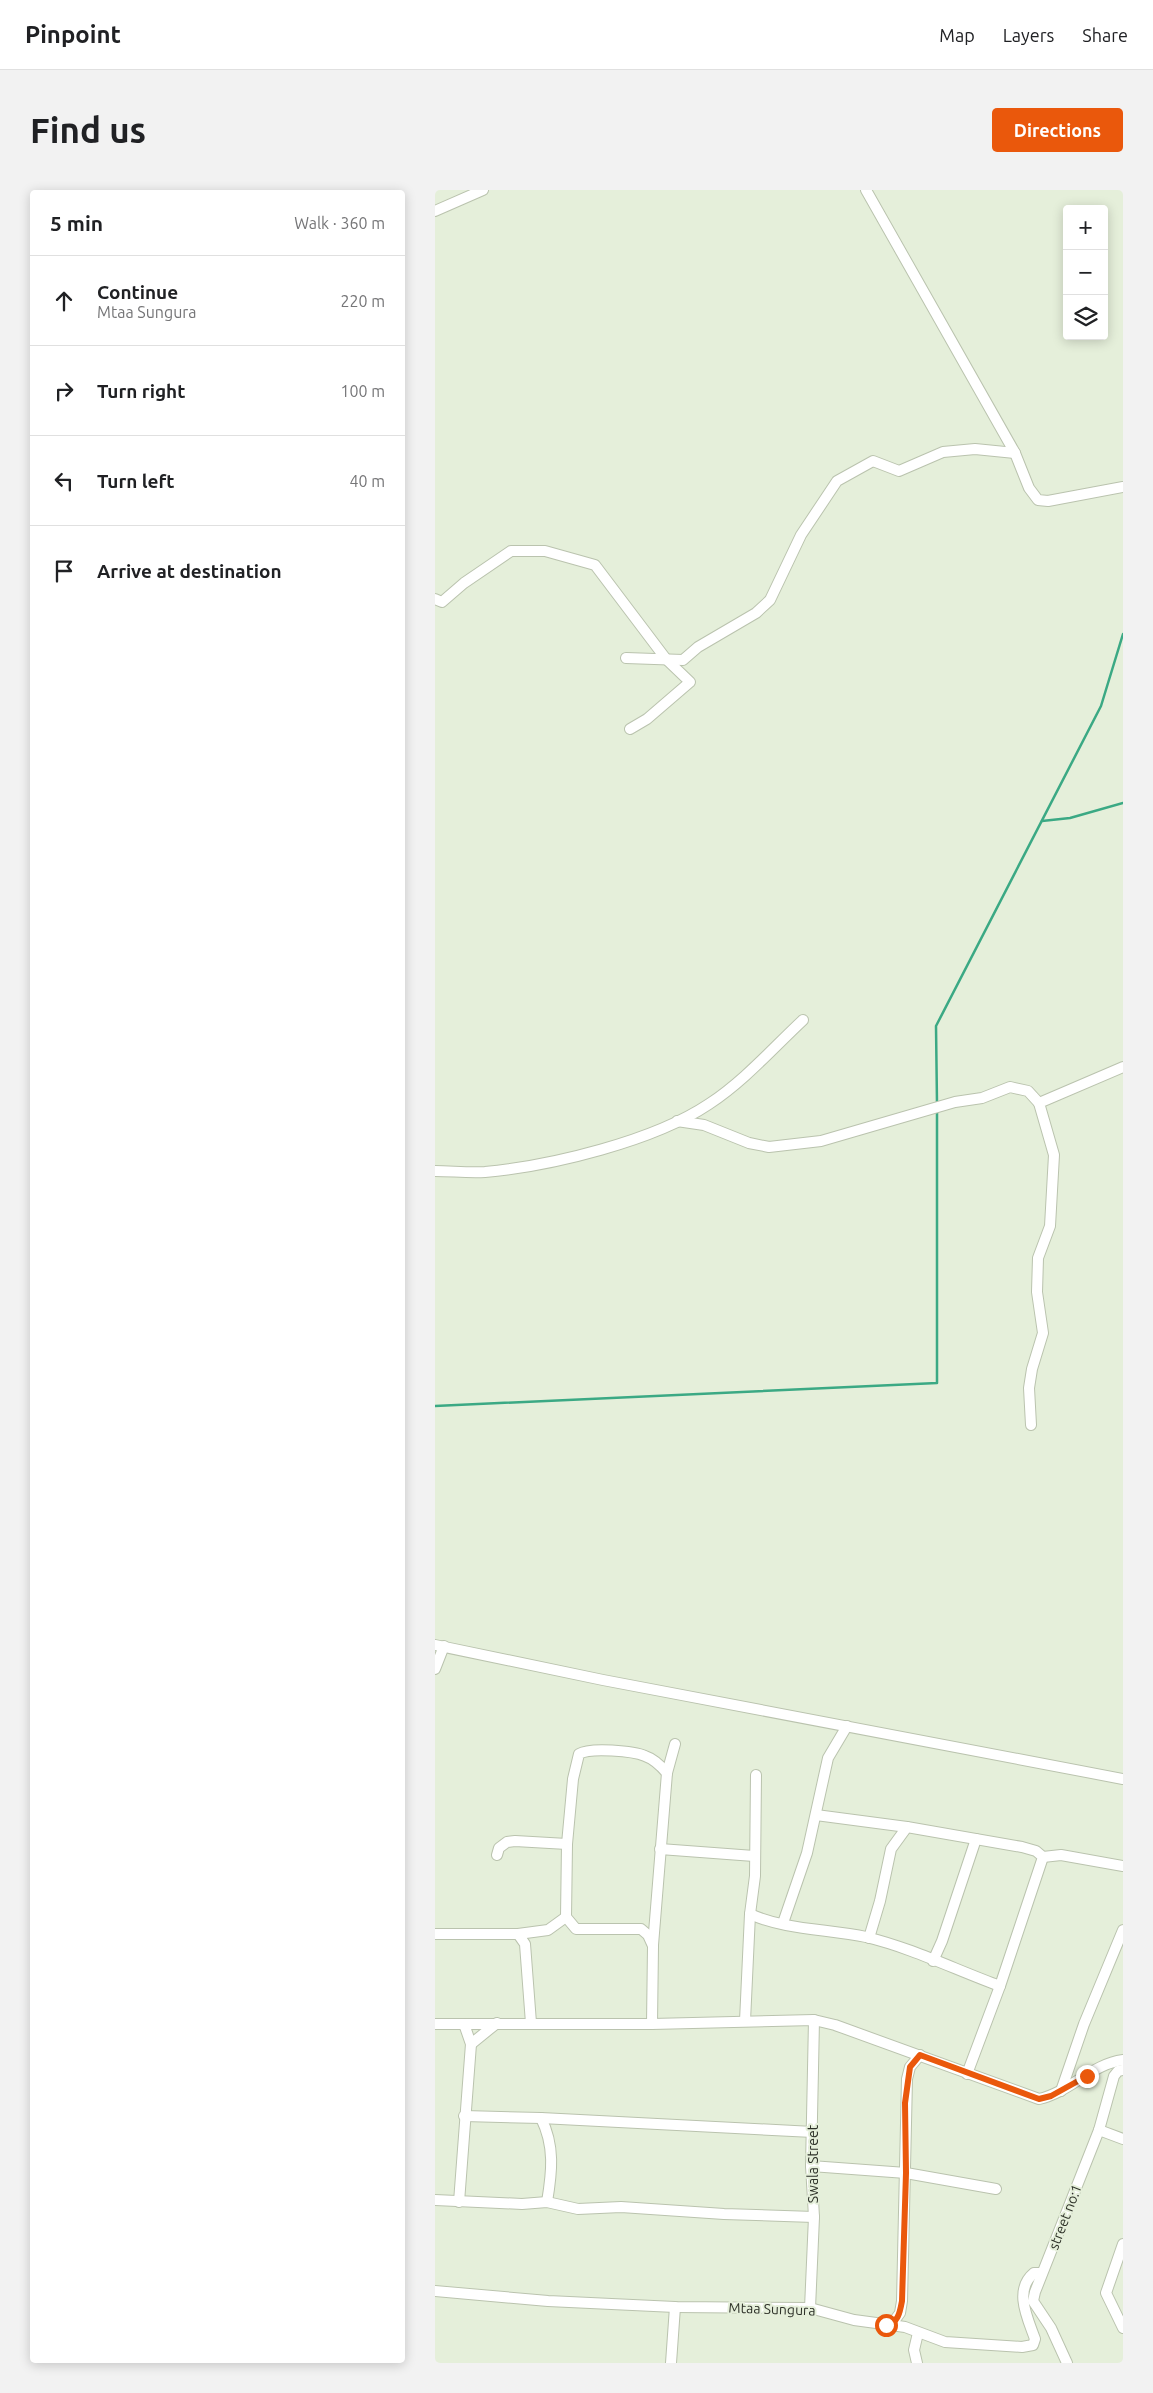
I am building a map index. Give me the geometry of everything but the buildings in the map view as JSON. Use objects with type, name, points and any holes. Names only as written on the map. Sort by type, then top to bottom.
[{"type":"street","points":[[435,210],[483,190]]},
{"type":"street","points":[[866,190],[1015,452],[1029,488],[1038,500],[1048,501],[1123,487]]},
{"type":"street","points":[[626,658],[683,660],[697,647],[756,613],[770,600],[801,535],[837,481],[873,461],[899,470],[943,452],[975,449],[1015,452]]},
{"type":"street","points":[[435,599],[443,602],[464,584],[511,551],[545,551],[595,565],[666,659],[690,682],[647,719],[630,730]]},
{"type":"street","points":[[435,1171],[483,1172],[529,1166],[615,1145],[646,1135],[708,1105],[737,1084],[803,1020]]},
{"type":"street","points":[[1039,1103],[1123,1067]]},
{"type":"street","points":[[675,1121],[704,1125],[749,1144],[769,1147],[821,1141],[955,1102],[982,1098],[1011,1087],[1029,1091],[1039,1103],[1054,1155],[1050,1226],[1038,1258],[1037,1292],[1043,1333],[1032,1369],[1029,1388],[1031,1425]]},
{"type":"street","points":[[435,1669],[439,1646],[1123,1780]]},
{"type":"street","points":[[783,1923],[807,1853],[828,1758],[847,1726]]},
{"type":"street","points":[[652,2024],[653,1946],[660,1850],[667,1773],[675,1744]]},
{"type":"street","points":[[577,1929],[566,1918],[567,1844],[573,1780],[579,1754],[596,1750],[644,1755],[656,1761],[667,1773]]},
{"type":"street","points":[[745,2021],[750,1914],[755,1876],[756,1775]]},
{"type":"street","points":[[815,1815],[907,1827],[1022,1847],[1036,1851],[1043,1857],[1061,1855],[1123,1866]]},
{"type":"street","points":[[869,1938],[880,1901],[891,1849],[907,1827]]},
{"type":"street","points":[[933,1960],[945,1933],[976,1839]]},
{"type":"street","points":[[497,1855],[499,1848],[507,1842],[567,1844]]},
{"type":"street","points":[[660,1850],[755,1856]]},
{"type":"street","points":[[967,2074],[1000,1986],[1043,1857]]},
{"type":"street","points":[[750,1914],[768,1922],[869,1938],[1000,1986]]},
{"type":"street","points":[[548,1930],[566,1918]]},
{"type":"street","points":[[749,1936],[768,1922]]},
{"type":"street","points":[[435,1934],[519,1934],[548,1930],[641,1929],[648,1935],[653,1946]]},
{"type":"street","points":[[1061,2091],[1084,2024],[1123,1930]]},
{"type":"street","points":[[525,1944],[533,1933]]},
{"type":"street","points":[[519,1934],[525,1944],[531,2023]]},
{"type":"street","points":[[435,2024],[652,2024],[814,2020],[835,2025],[1039,2099],[1061,2091],[1111,2062],[1123,2060]]},
{"type":"street","name":"Swala Street","points":[[809,2308],[814,2217],[811,2166],[814,2020]]},
{"type":"street","points":[[471,2044],[497,2023]]},
{"type":"street","points":[[459,2202],[464,2116],[471,2044],[464,2024]]},
{"type":"street","points":[[891,2324],[900,2313],[902,2301],[907,2079],[910,2067],[920,2055]]},
{"type":"street","name":"street no:1","points":[[1067,2363],[1051,2328],[1033,2301],[1042,2273],[1099,2130],[1114,2076],[1118,2071],[1123,2070]]},
{"type":"street","points":[[464,2116],[541,2118],[813,2132]]},
{"type":"street","points":[[541,2118],[549,2135],[550,2142],[551,2175],[547,2202]]},
{"type":"street","points":[[1099,2130],[1123,2139]]},
{"type":"street","points":[[811,2166],[906,2173],[995,2189]]},
{"type":"street","points":[[435,2200],[459,2202],[547,2202],[578,2209],[621,2207],[724,2214],[814,2217]]},
{"type":"street","points":[[1123,2244],[1106,2293],[1123,2328]]},
{"type":"street","name":"Mtaa Sungura","points":[[435,2291],[548,2301],[675,2307],[809,2308],[854,2320],[891,2324],[945,2342],[1022,2347],[1033,2345],[1035,2339],[1023,2303],[1024,2294],[1029,2277],[1034,2273],[1042,2273]]},
{"type":"street","points":[[671,2363],[675,2307]]},
{"type":"street","points":[[917,2363],[914,2350],[918,2332]]},
{"type":"waterway","points":[[937,1104],[936,1026],[1101,706],[1123,634]]},
{"type":"waterway","points":[[1042,821],[1070,818],[1123,803]]},
{"type":"waterway","points":[[435,1406],[937,1383],[937,1110]]},
{"type":"route","points":[[886,2325],[891,2324],[897,2319],[902,2301],[906,2173],[905,2103],[910,2067],[920,2055],[967,2074],[1039,2099],[1051,2096],[1087,2076]]}]
